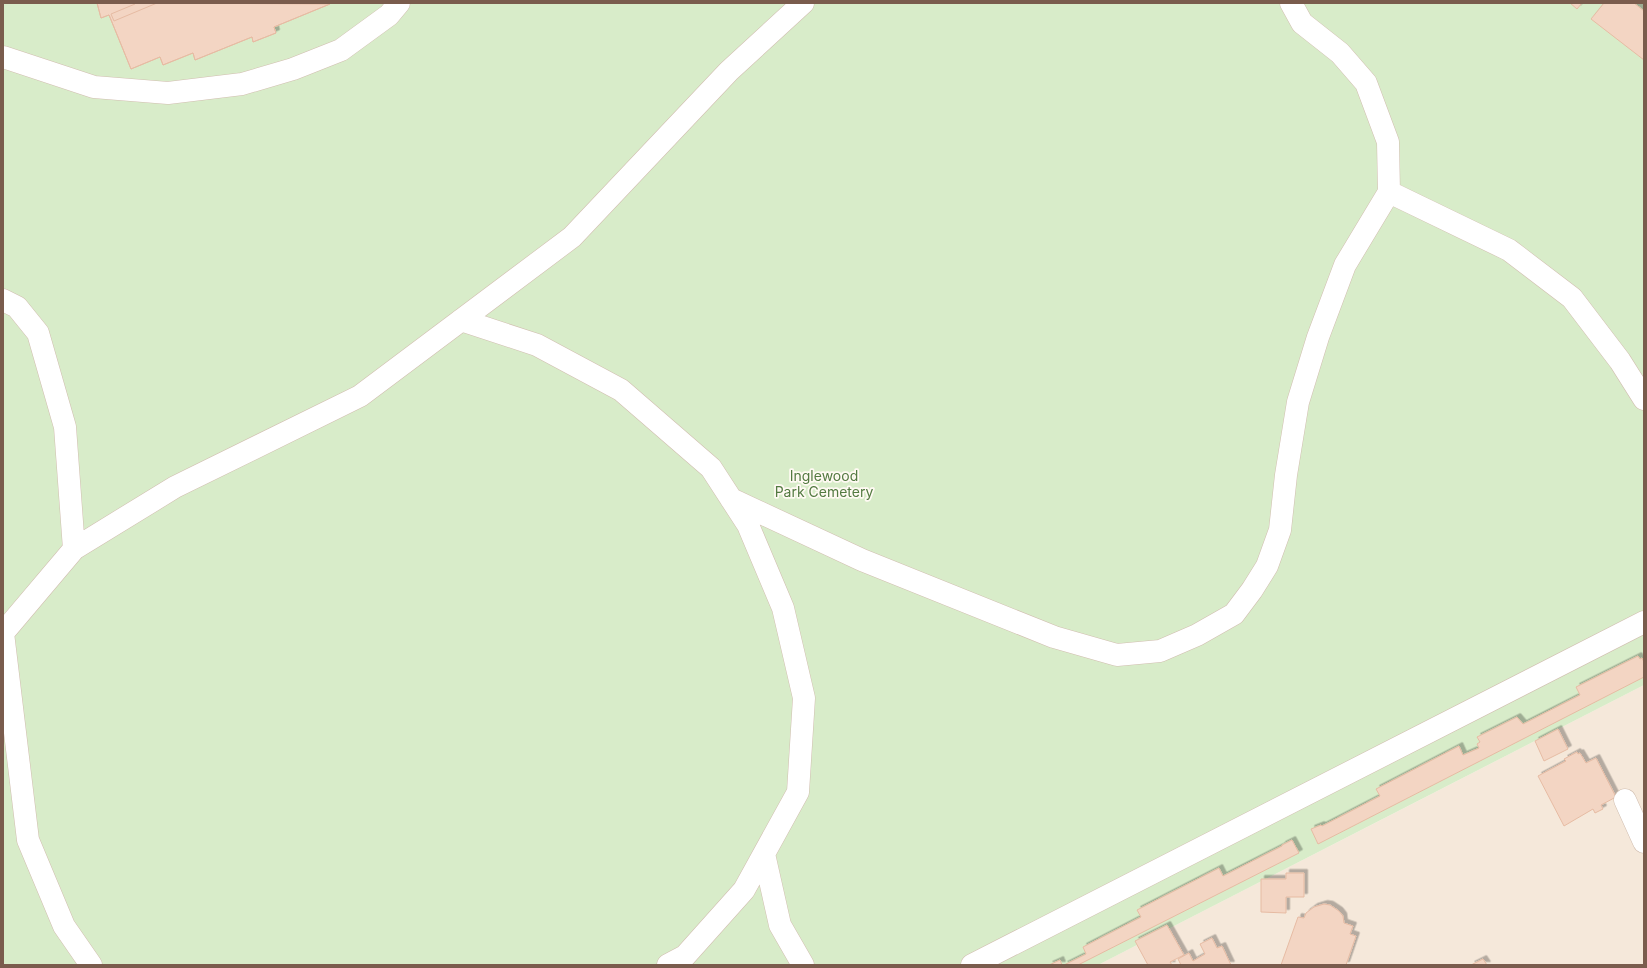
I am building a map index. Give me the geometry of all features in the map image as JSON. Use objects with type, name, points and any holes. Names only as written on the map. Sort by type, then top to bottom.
[{"type":"lane","points":[[3,57],[94,87],[168,93],[242,84],[293,69],[341,50],[388,15],[399,3]]},
{"type":"lane","points":[[91,965],[64,926],[28,840],[3,633],[74,549],[175,487],[360,396],[572,237],[729,71],[803,3]]},
{"type":"lane","points":[[731,499],[862,560],[1054,637],[1117,656],[1160,651],[1197,635],[1234,614],[1268,566],[1280,530],[1286,475],[1298,402],[1318,337],[1345,265],[1389,192],[1388,142],[1366,84],[1340,53],[1302,23],[1291,3]]},
{"type":"lane","points":[[1389,192],[1508,250],[1572,298],[1620,361],[1644,399]]},
{"type":"lane","points":[[3,300],[17,307],[38,333],[65,427],[74,549]]},
{"type":"lane","points":[[461,320],[537,345],[621,390],[711,468],[748,525],[783,608],[804,698],[798,792],[744,890],[684,956],[668,965]]},
{"type":"lane","points":[[972,965],[1644,622]]},
{"type":"lane","points":[[1625,800],[1644,842]]},
{"type":"lane","points":[[764,854],[780,925],[803,965]]},
{"type":"shaded area","points":[[1644,685],[1644,965],[1098,965],[1379,821]]},
{"type":"green space","name":"Inglewood Park Cemetery","points":[[3,3],[1644,3],[1644,685],[1098,965],[3,965]]},
{"type":"building","points":[[97,3],[135,4],[111,14],[114,21],[157,3],[330,4],[274,27],[276,33],[253,42],[252,37],[195,60],[193,53],[163,65],[160,57],[131,69],[109,15],[101,18]]},
{"type":"building","points":[[97,3],[330,4],[274,27],[276,33],[253,42],[252,37],[195,60],[193,53],[163,65],[160,57],[131,69],[109,15],[101,18]]},
{"type":"building","points":[[1570,3],[1582,3],[1577,9]]},
{"type":"building","points":[[1604,3],[1634,3],[1644,11],[1644,60],[1591,19]]},
{"type":"building","points":[[1638,656],[1640,659],[1642,658],[1644,662],[1644,677],[1318,844],[1311,829],[1321,825],[1322,826],[1380,796],[1376,789],[1459,746],[1463,755],[1479,748],[1477,744],[1480,742],[1477,737],[1517,717],[1523,724],[1580,695],[1576,687]]},
{"type":"building","points":[[1558,729],[1568,749],[1544,761],[1535,741]]},
{"type":"building","points":[[1577,752],[1578,754],[1580,753],[1586,763],[1596,758],[1616,797],[1601,805],[1603,809],[1595,813],[1593,809],[1564,826],[1538,776],[1566,761],[1564,759]]},
{"type":"building","points":[[1292,840],[1299,853],[1078,965],[1064,965],[1086,954],[1083,947],[1141,917],[1137,910],[1219,868],[1223,876]]},
{"type":"building","points":[[1286,873],[1304,873],[1304,897],[1286,897],[1286,913],[1261,912],[1261,879],[1286,879]]},
{"type":"building","points":[[1324,904],[1330,905],[1339,911],[1343,916],[1344,923],[1353,926],[1350,934],[1356,936],[1346,965],[1281,965],[1298,917],[1304,918],[1306,913],[1314,907]]},
{"type":"building","points":[[1167,925],[1184,955],[1170,962],[1172,965],[1148,965],[1135,941]]},
{"type":"building","points":[[1212,938],[1217,948],[1222,946],[1231,965],[1181,965],[1178,959],[1189,953],[1193,961],[1205,954],[1200,944]]},
{"type":"building","points":[[1483,959],[1487,965],[1471,965]]},
{"type":"building","points":[[1060,960],[1062,965],[1049,965]]}]
